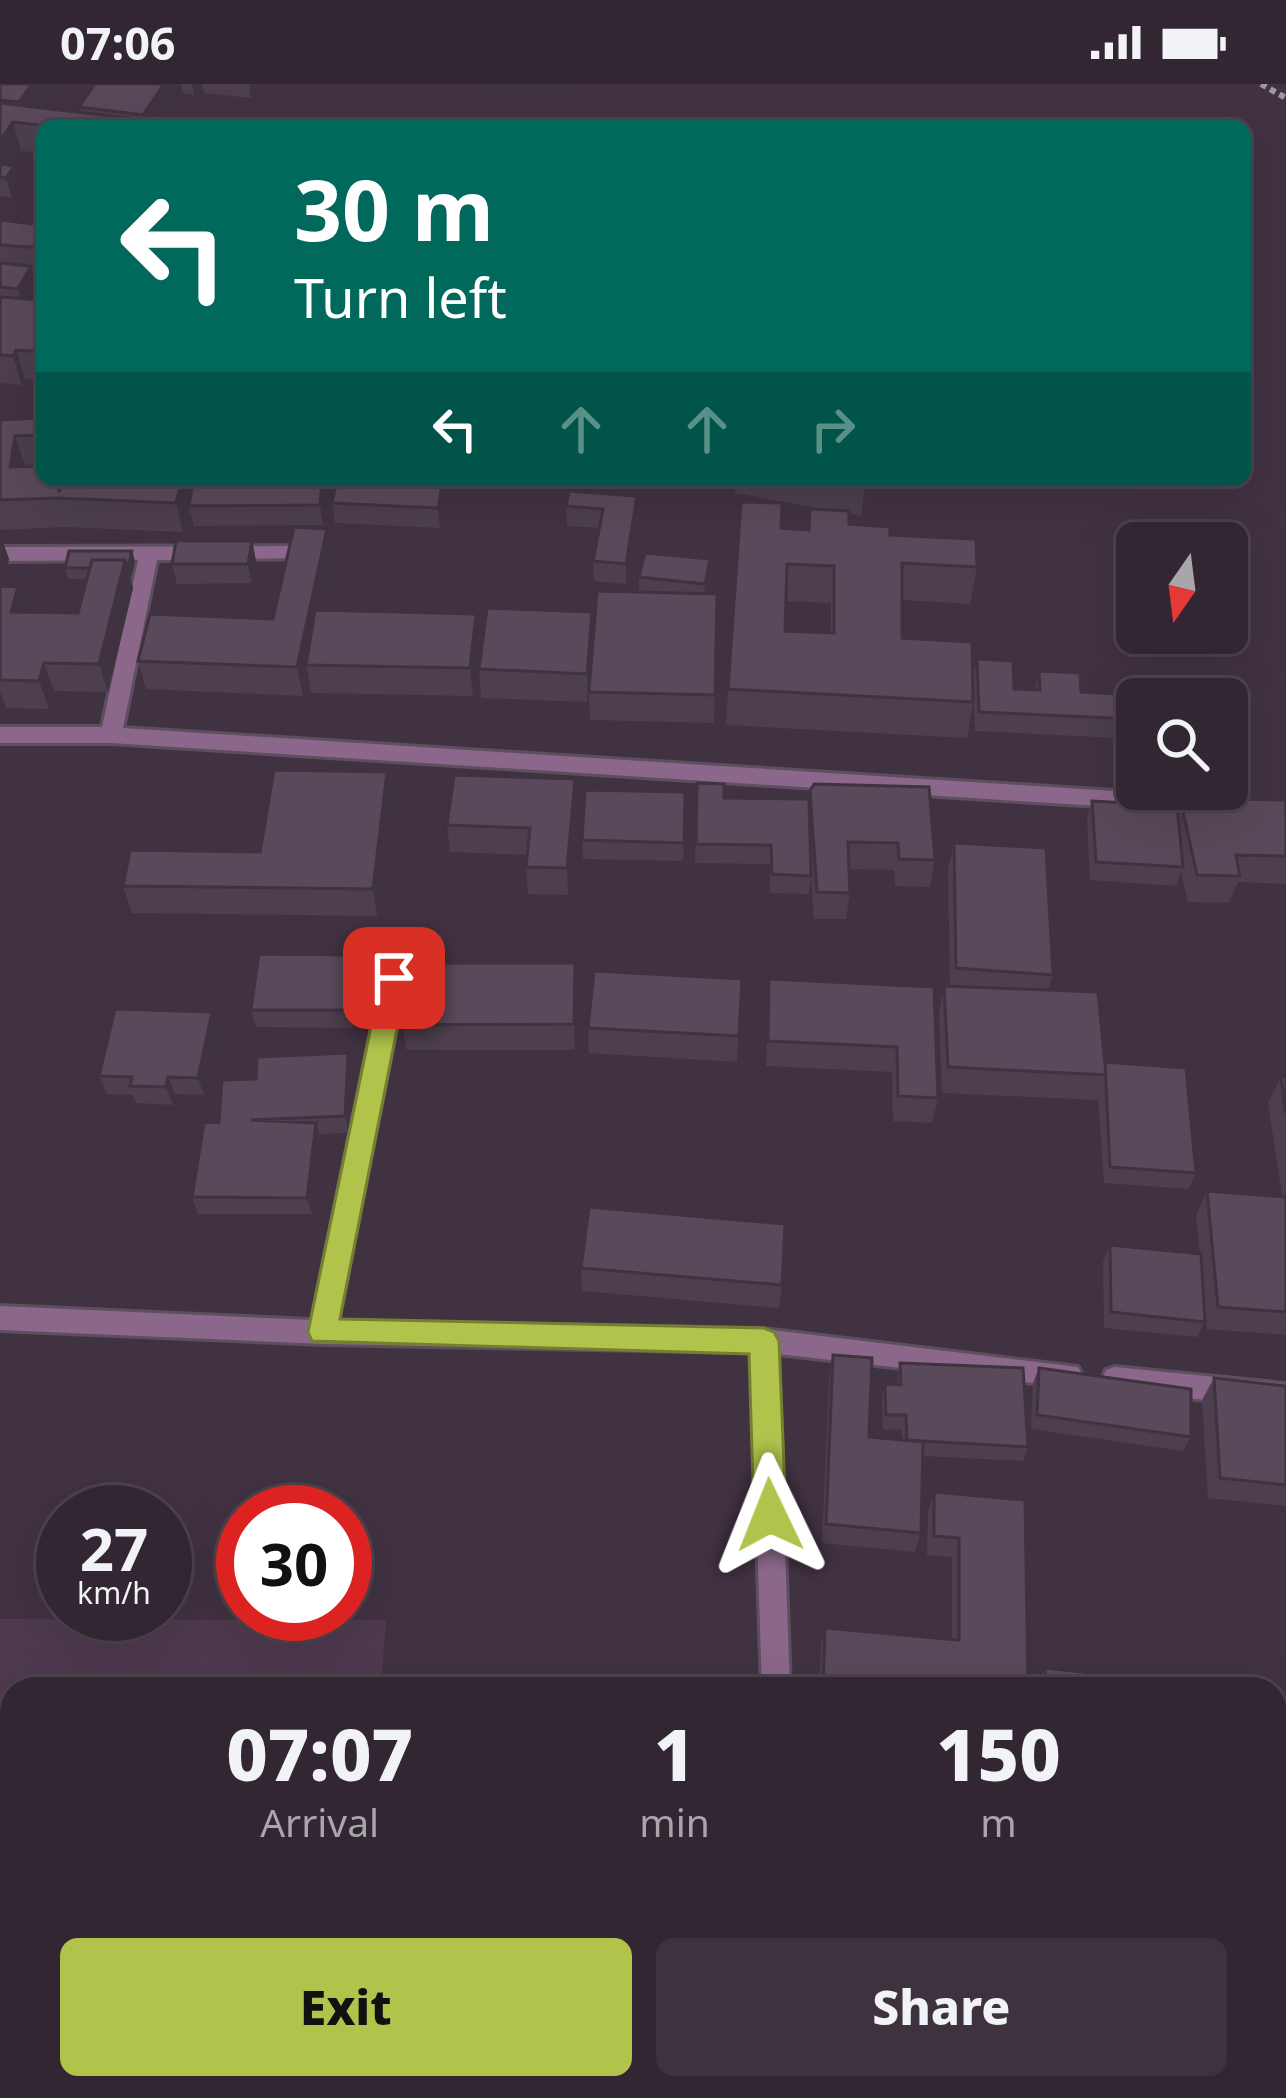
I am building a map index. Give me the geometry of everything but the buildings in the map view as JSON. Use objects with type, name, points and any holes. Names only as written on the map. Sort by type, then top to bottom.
[{"type":"street","points":[[0,554],[300,553]]},
{"type":"street","points":[[111,735],[148,556]]},
{"type":"street","points":[[0,735],[111,735],[1116,799]]},
{"type":"street","points":[[323,1332],[394,978]]},
{"type":"street","points":[[0,1318],[323,1332],[764,1341],[1286,1396]]},
{"type":"street","points":[[764,1341],[776,1677]]},
{"type":"path","points":[[1261,84],[1286,98]]},
{"type":"shaded area","points":[[0,1619],[36,1619],[36,1641],[192,1641],[192,1619],[216,1620],[216,1641],[372,1641],[372,1620],[386,1620],[382,1677],[0,1677]]},
{"type":"route","points":[[394,978],[323,1332],[764,1341],[770,1515]]}]
